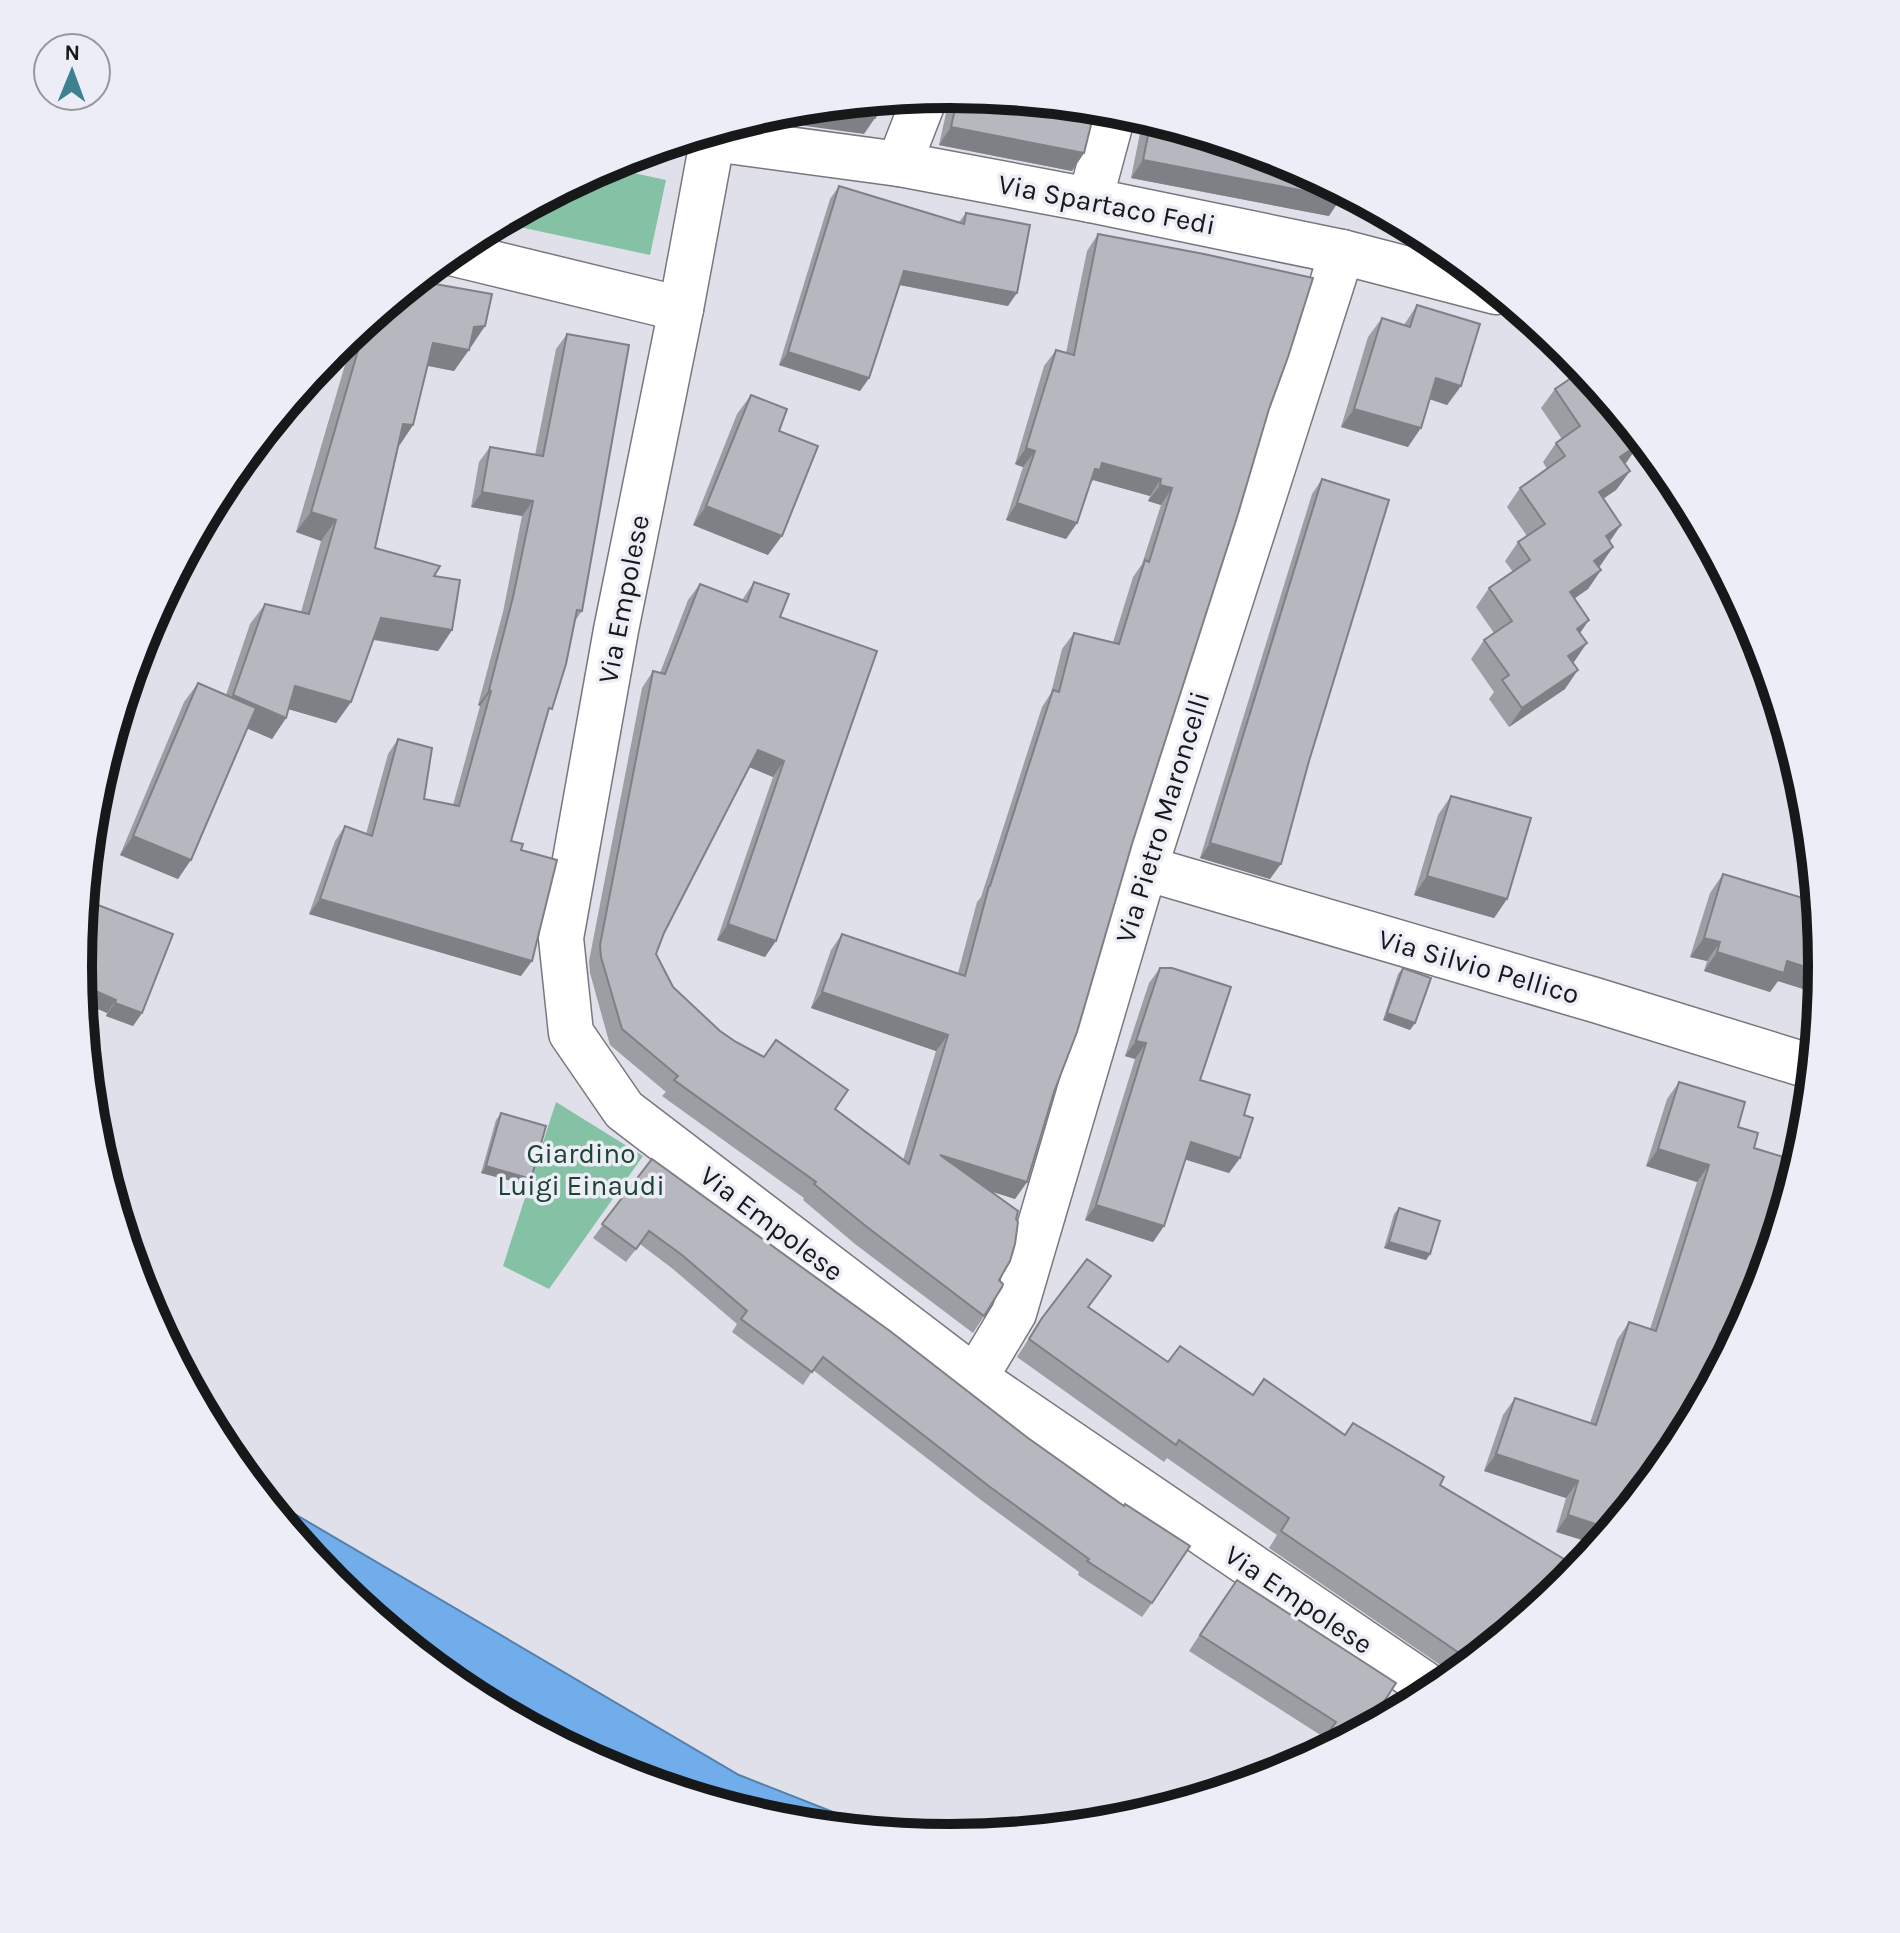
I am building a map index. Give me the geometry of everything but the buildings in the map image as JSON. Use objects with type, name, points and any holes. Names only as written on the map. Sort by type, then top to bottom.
[{"type":"street","points":[[899,164],[920,109]]},
{"type":"street","points":[[1090,200],[1111,124]]},
{"type":"street","name":"Via Spartaco Fedi","points":[[730,138],[899,164],[1090,200],[1342,252],[1469,284]]},
{"type":"street","name":"Via Empolese","points":[[713,143],[616,630],[561,938],[571,1033],[624,1110],[975,1378],[1423,1683]]},
{"type":"street","name":"Via Pietro Maroncelli","points":[[975,1378],[1014,1313],[1145,868],[1342,252]]},
{"type":"street","points":[[468,257],[681,309]]},
{"type":"street","name":"Via Silvio Pellico","points":[[1145,868],[1802,1064]]},
{"type":"green space","points":[[628,172],[666,180],[650,255],[516,226]]},
{"type":"green space","name":"Giardino Luigi Einaudi","points":[[556,1102],[643,1156],[549,1289],[503,1266]]},
{"type":"water","points":[[285,1508],[739,1775],[849,1818],[783,1808],[674,1779],[571,1736],[521,1710],[473,1680],[384,1612],[343,1573]]}]
